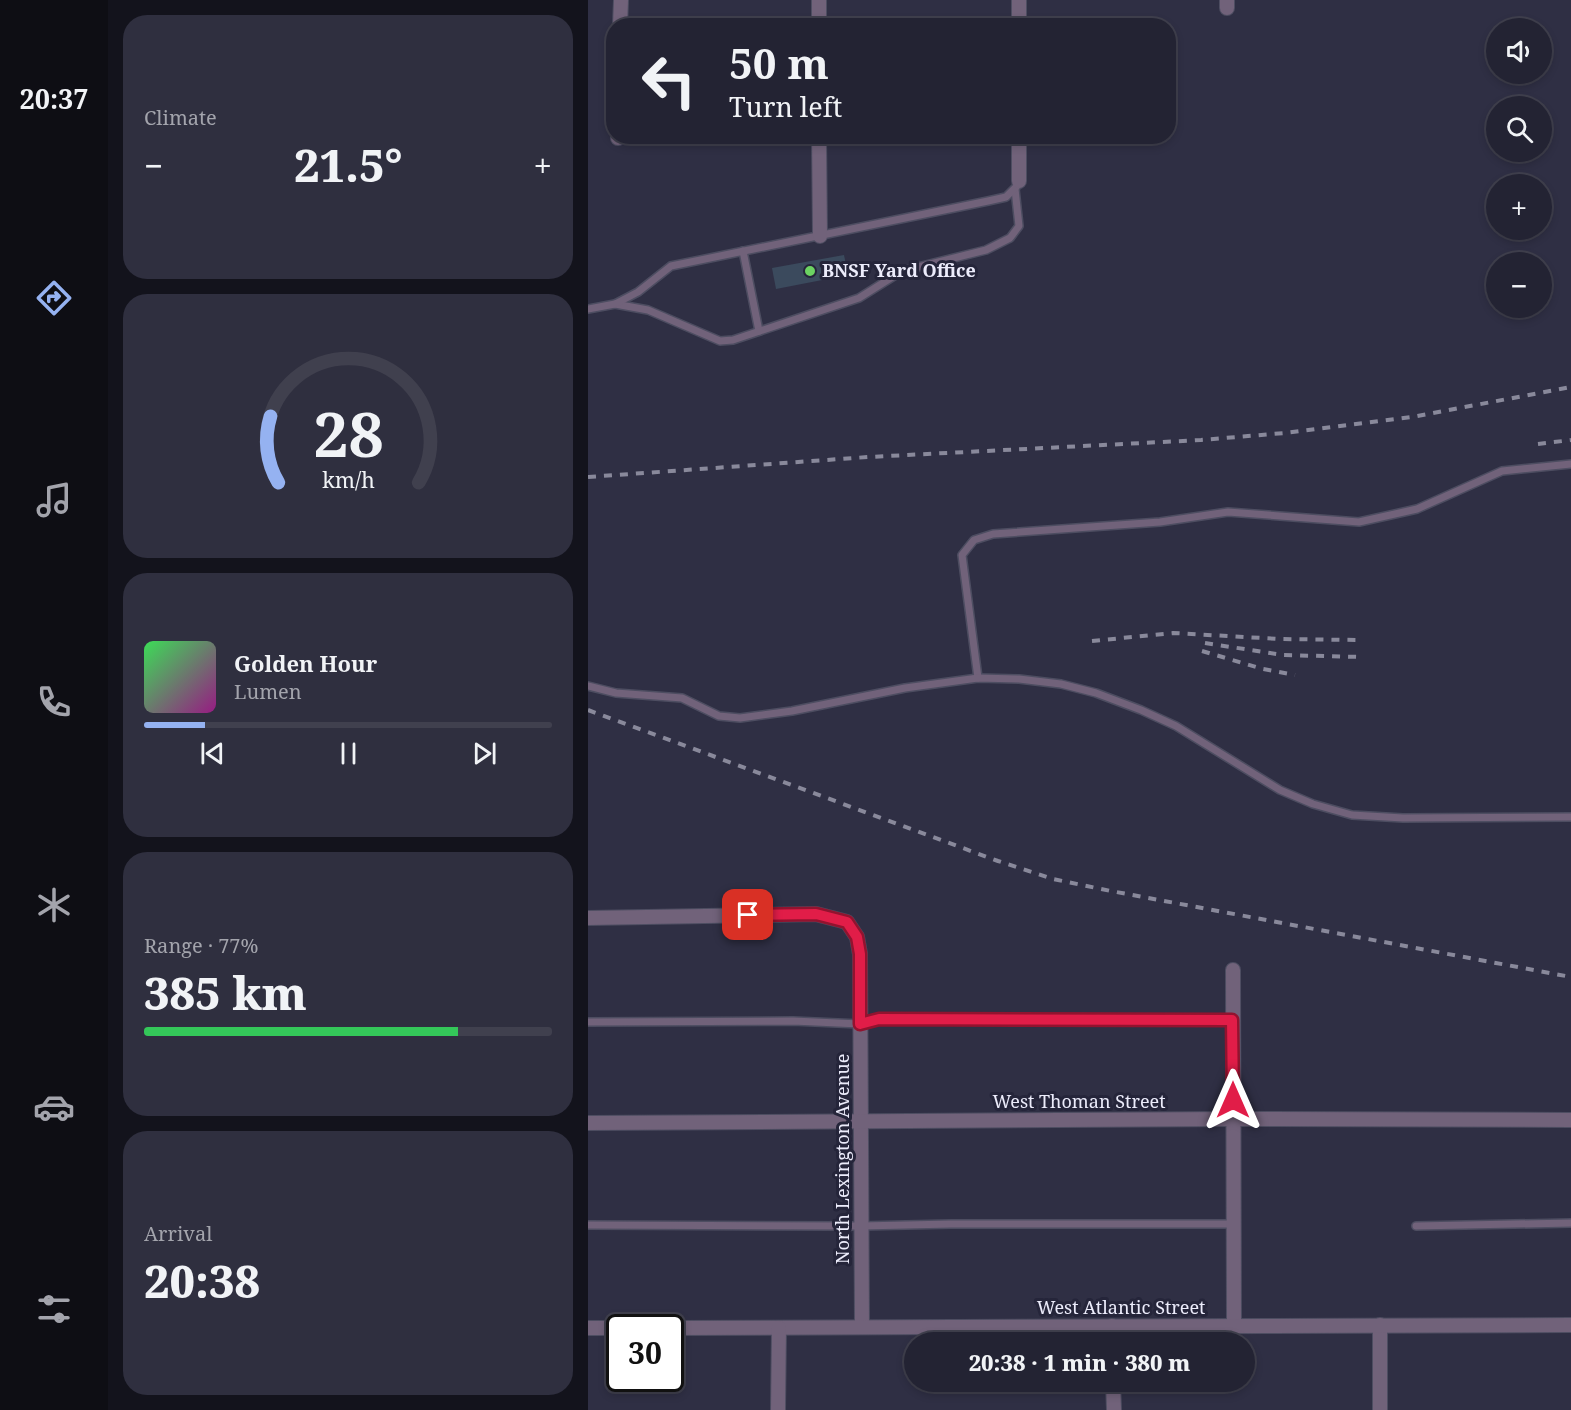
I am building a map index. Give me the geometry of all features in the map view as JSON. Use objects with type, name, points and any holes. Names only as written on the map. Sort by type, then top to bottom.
[{"type":"street","points":[[620,18],[621,0]]},
{"type":"street","points":[[819,0],[819,18]]},
{"type":"street","points":[[1019,0],[1019,18]]},
{"type":"street","points":[[819,144],[819,236]]},
{"type":"street","points":[[1017,185],[1019,144]]},
{"type":"street","name":"North Lexington Avenue","points":[[588,918],[816,914],[847,922],[857,937],[860,954],[862,1327]]},
{"type":"street","points":[[1233,970],[1234,1326]]},
{"type":"street","name":"West Thoman Street","points":[[588,1123],[1233,1119],[1571,1120]]},
{"type":"street","points":[[1380,1325],[1380,1410]]},
{"type":"street","name":"West Atlantic Street","points":[[684,1328],[1571,1325]]},
{"type":"street","points":[[1112,1326],[1112,1332]]},
{"type":"street","points":[[588,1328],[606,1328]]},
{"type":"street","points":[[778,1410],[779,1328]]},
{"type":"street","points":[[1113,1392],[1114,1410]]},
{"type":"lane","points":[[588,309],[615,303],[638,292],[671,266],[1006,197],[1017,185]]},
{"type":"lane","points":[[615,303],[648,310],[720,341],[733,340],[859,298],[902,272],[986,250],[1010,238],[1019,225],[1017,185]]},
{"type":"lane","points":[[743,252],[759,331]]},
{"type":"lane","points":[[978,678],[962,555],[974,540],[993,534],[1160,522],[1228,512],[1359,522],[1417,509],[1502,471],[1571,464]]},
{"type":"lane","points":[[588,686],[616,693],[682,698],[719,716],[740,718],[792,711],[905,688],[978,678],[1040,681],[1096,693],[1176,726],[1280,790],[1313,804],[1352,815],[1402,818],[1571,817]]},
{"type":"lane","points":[[588,1022],[793,1021],[860,1024],[879,1019],[1232,1020]]},
{"type":"lane","points":[[1416,1226],[1571,1223]]},
{"type":"lane","points":[[588,1225],[1234,1224]]},
{"type":"building","name":"BNSF Yard Office","points":[[844,255],[848,275],[776,289],[772,268]]},
{"type":"railway","points":[[588,477],[868,457],[1201,440],[1285,433],[1412,417],[1571,387]]},
{"type":"railway","points":[[1538,444],[1571,440]]},
{"type":"railway","points":[[1092,641],[1173,633],[1280,639],[1360,640]]},
{"type":"railway","points":[[1205,643],[1283,655],[1363,657]]},
{"type":"railway","points":[[1202,651],[1263,669],[1295,675]]},
{"type":"railway","points":[[588,710],[998,861],[1053,879],[1571,977]]},
{"type":"place","name":"BNSF Yard Office","points":[[810,271]]},
{"type":"route","points":[[748,915],[816,914],[847,922],[857,937],[860,954],[860,1024],[879,1019],[1232,1020],[1233,1100]]}]
